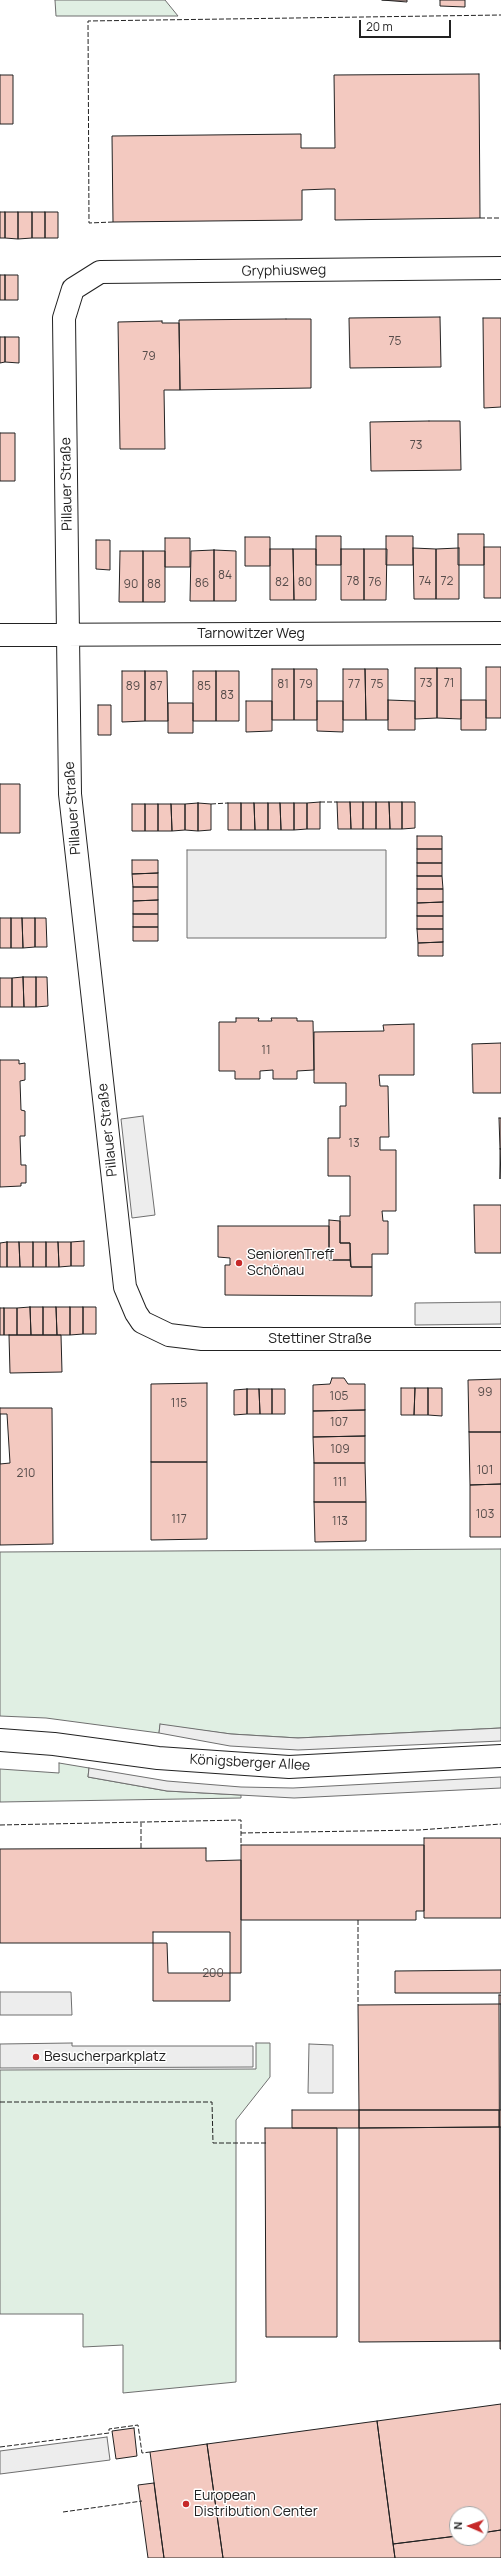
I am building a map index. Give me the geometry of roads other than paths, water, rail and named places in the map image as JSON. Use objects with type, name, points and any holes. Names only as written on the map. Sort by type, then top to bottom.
[{"type":"street","name":"Gryphiusweg","points":[[73,289],[100,272],[501,268]]},
{"type":"street","name":"Pillauer Straße","points":[[73,289],[64,318],[70,794],[80,897],[97,1026],[125,1287],[142,1322]]},
{"type":"street","name":"Tarnowitzer Weg","points":[[0,635],[501,633]]},
{"type":"street","name":"Stettiner Straße","points":[[142,1322],[169,1335],[202,1339],[501,1339]]},
{"type":"street","name":"Königsberger Allee","points":[[0,1740],[54,1744],[158,1758],[290,1768],[501,1756]]},
{"type":"place","name":"SeniorenTreff Schönau","points":[[239,1263]]},
{"type":"place","name":"Besucherparkplatz","points":[[36,2057]]},
{"type":"place","name":"European Distribution Center","points":[[186,2504]]}]
